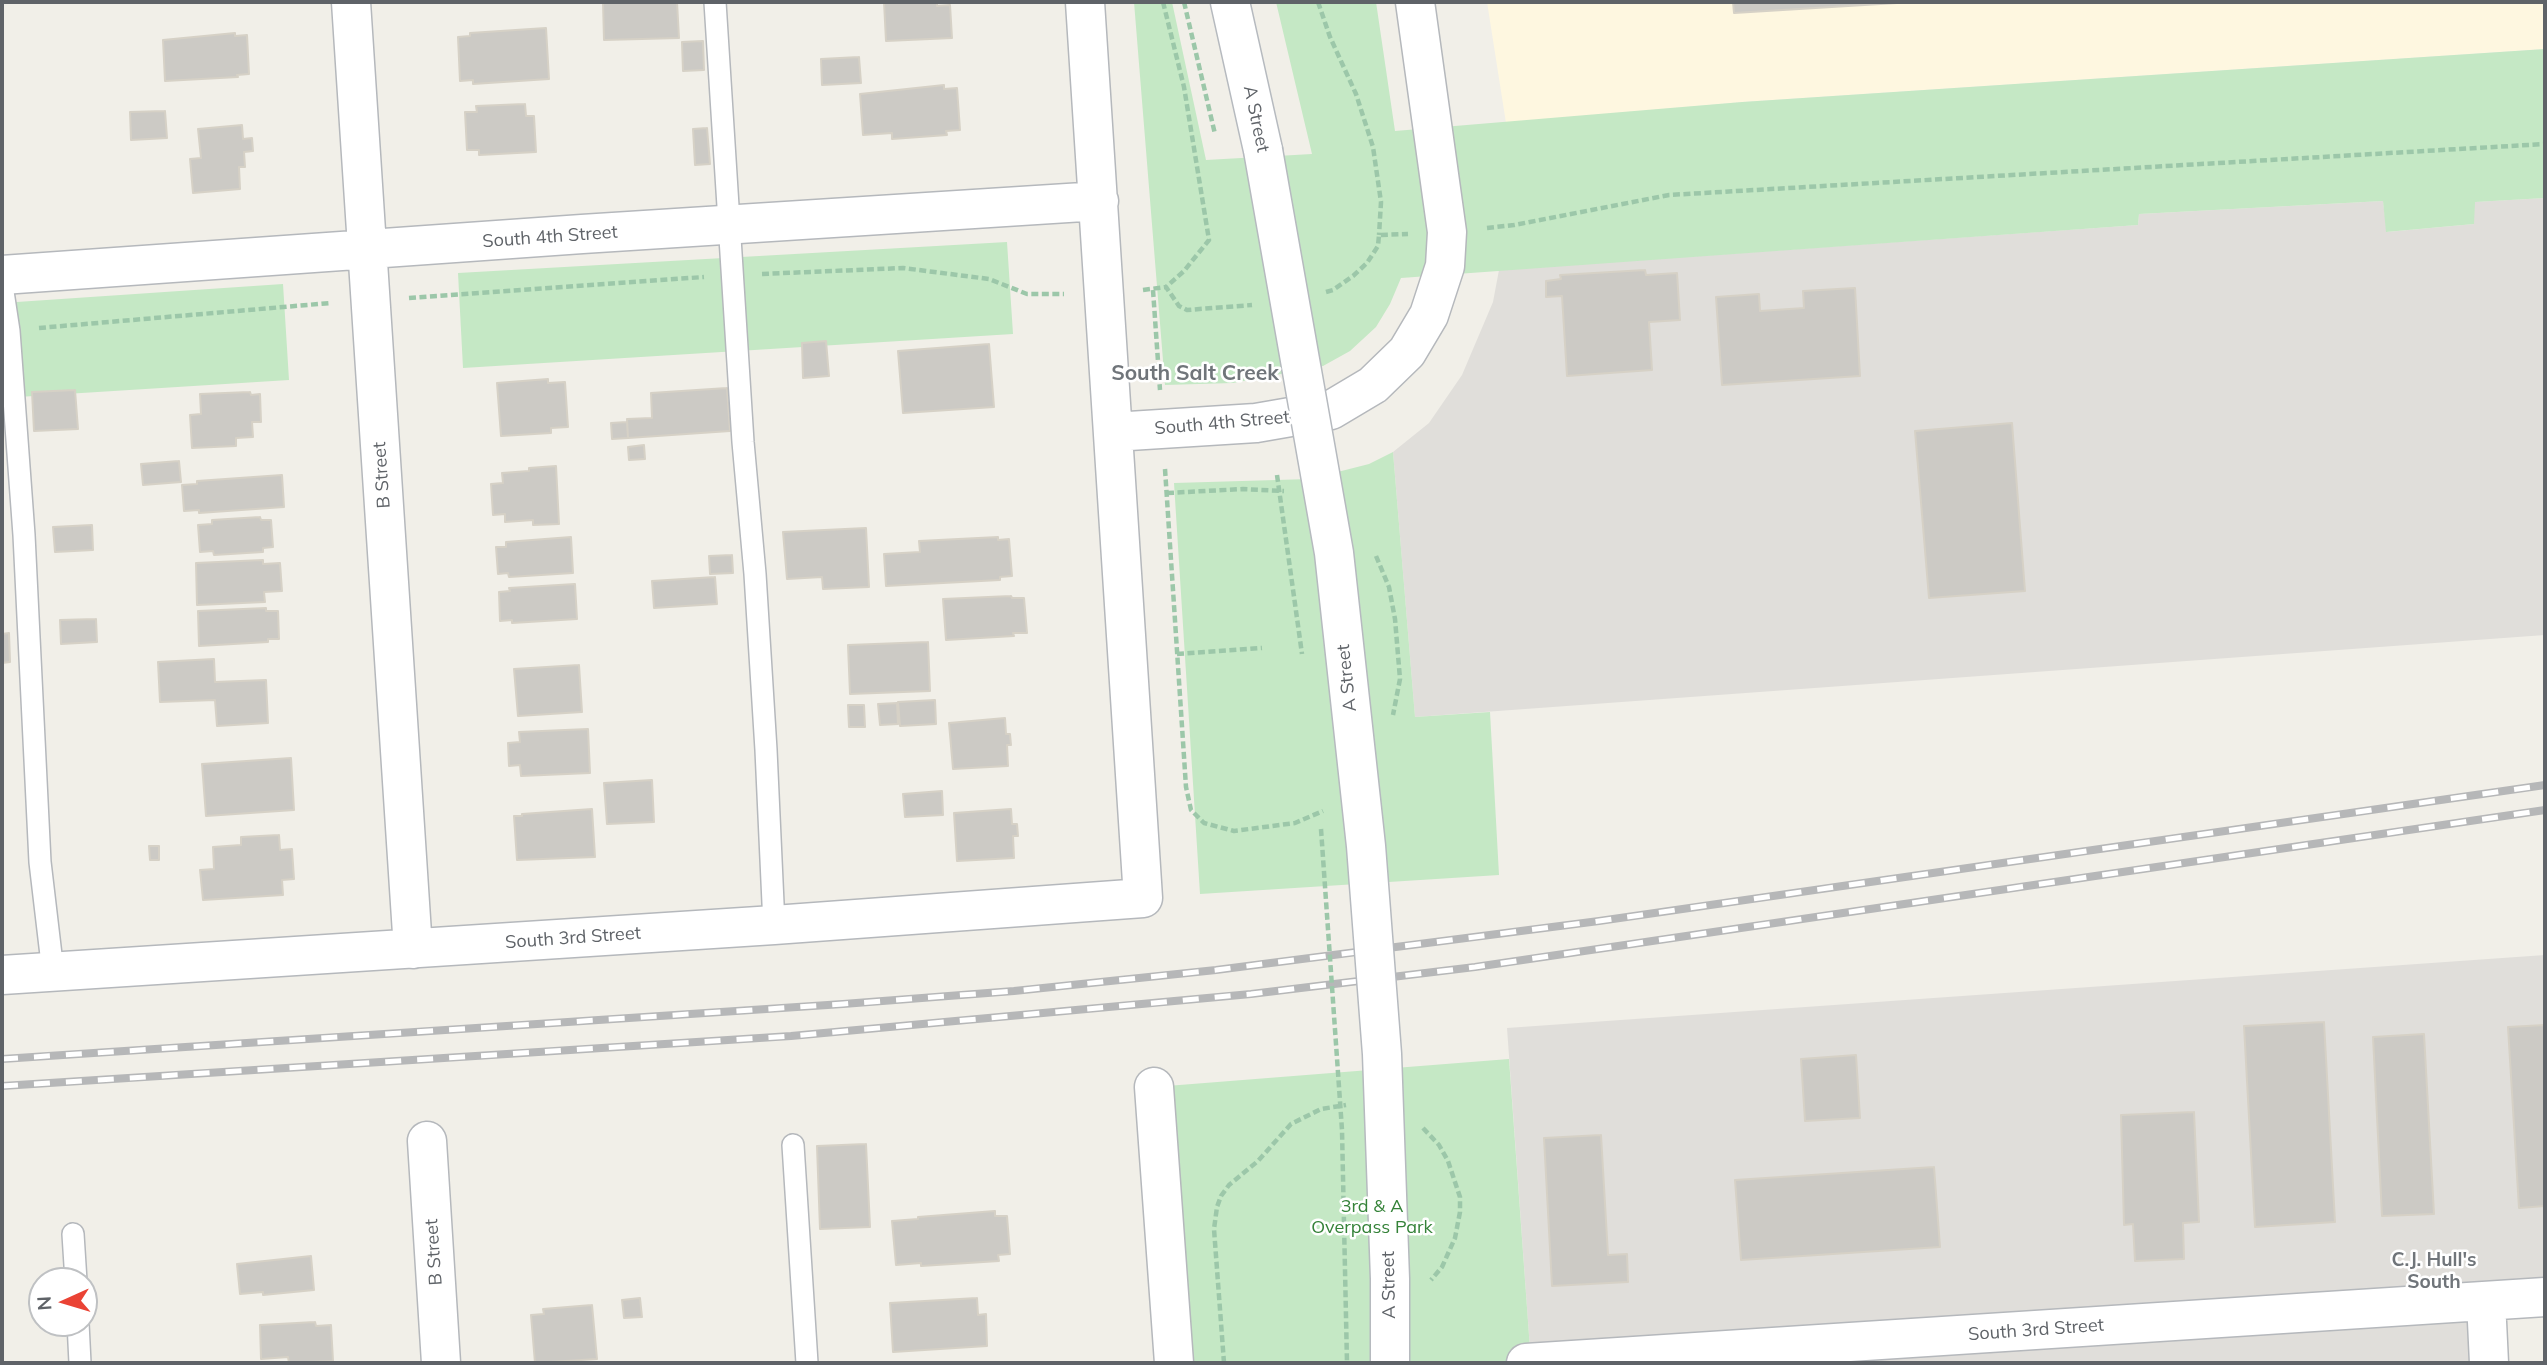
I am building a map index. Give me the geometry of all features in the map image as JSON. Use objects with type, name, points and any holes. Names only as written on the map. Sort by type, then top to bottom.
[{"type":"street","name":"B Street","points":[[351,2],[413,949]]},
{"type":"street","points":[[1085,2],[1113,432]]},
{"type":"street","name":"A Street","points":[[1230,2],[1263,150],[1335,553],[1366,846],[1382,1054],[1390,1279],[1390,1363]]},
{"type":"street","name":"South 4th Street","points":[[1113,432],[1256,423],[1331,410],[1373,385],[1407,352],[1429,315],[1445,266],[1447,232],[1415,2]]},
{"type":"street","name":"South 4th Street","points":[[2,275],[1098,201]]},
{"type":"street","name":"South 3rd Street","points":[[2,975],[1143,898],[1113,432]]},
{"type":"street","points":[[1154,1087],[1174,1363]]},
{"type":"street","name":"B Street","points":[[427,1141],[441,1363]]},
{"type":"street","name":"South 3rd Street","points":[[1526,1363],[2545,1297]]},
{"type":"street","points":[[2486,1301],[2489,1363]]},
{"type":"lane","points":[[715,2],[744,468],[755,575],[774,925]]},
{"type":"lane","points":[[2,285],[9,331],[24,535],[40,862],[53,972]]},
{"type":"lane","points":[[793,1145],[807,1363]]},
{"type":"lane","points":[[73,1234],[75,1267]]},
{"type":"lane","points":[[79,1337],[80,1363]]},
{"type":"path","points":[[1163,2],[1184,87],[1209,240],[1184,271],[1166,287]]},
{"type":"path","points":[[1184,2],[1217,141]]},
{"type":"path","points":[[1318,2],[1330,37],[1356,94],[1373,147],[1381,202],[1379,235]]},
{"type":"path","points":[[1153,290],[1188,801],[1197,817],[1212,827],[1234,831],[1295,823],[1323,810],[1342,1130],[1347,1363]]},
{"type":"path","points":[[1247,294],[1249,307]]},
{"type":"path","points":[[1275,464],[1303,666]]},
{"type":"path","points":[[1167,494],[1243,489],[1295,492]]},
{"type":"path","points":[[1372,550],[1385,573],[1395,619],[1400,679],[1391,720]]},
{"type":"path","points":[[1177,654],[1262,648]]},
{"type":"path","points":[[1224,1363],[1214,1230],[1217,1206],[1222,1196],[1229,1185],[1251,1168],[1277,1137],[1297,1119],[1321,1108],[1354,1105]]},
{"type":"path","points":[[1421,1126],[1439,1145],[1448,1161],[1460,1197],[1455,1238],[1442,1267],[1426,1285]]},
{"type":"shaded area","points":[[1487,2],[2545,2],[2545,49],[1742,102],[1506,123]]},
{"type":"shaded area","points":[[2545,198],[2545,635],[1415,717],[1393,452],[1429,423],[1462,375],[1493,302],[1499,270],[2138,225],[2139,214],[2383,201],[2387,232],[2474,224],[2474,202]]},
{"type":"shaded area","points":[[2545,955],[2545,1297],[2486,1301],[2489,1363],[1531,1363],[1507,1028]]},
{"type":"green space","points":[[1134,2],[1172,2],[1206,160],[1312,154],[1276,2],[1376,2],[1395,131],[1742,102],[2545,49],[2545,198],[2475,202],[2474,224],[2386,232],[2383,201],[2139,214],[2138,225],[1401,278],[1376,327],[1350,351],[1323,366],[1233,383],[1165,385]]},
{"type":"green space","points":[[1007,242],[1013,334],[463,368],[458,273]]},
{"type":"green space","points":[[283,284],[289,380],[2,398],[2,303]]},
{"type":"green space","points":[[1393,452],[1415,717],[1490,712],[1499,875],[1200,894],[1174,483],[1310,479],[1369,464]]},
{"type":"green space","name":"3rd & A Overpass Park","points":[[1509,1059],[1531,1363],[1174,1363],[1154,1087]]},
{"type":"building","points":[[603,2],[677,2],[679,38],[604,40]]},
{"type":"building","points":[[884,2],[937,2],[937,6],[950,5],[952,38],[886,41]]},
{"type":"building","points":[[1733,2],[1897,2],[1897,3],[1734,13]]},
{"type":"building","points":[[546,28],[549,79],[473,84],[473,80],[460,81],[458,37],[470,36],[470,33]]},
{"type":"building","points":[[235,33],[235,36],[247,35],[249,74],[165,81],[163,40]]},
{"type":"building","points":[[703,41],[704,70],[683,71],[682,42]]},
{"type":"building","points":[[859,57],[861,83],[822,85],[821,59]]},
{"type":"building","points":[[944,85],[944,89],[957,88],[960,130],[946,131],[947,135],[892,139],[892,133],[863,135],[860,94]]},
{"type":"building","points":[[525,104],[526,116],[534,116],[536,152],[479,155],[479,150],[467,150],[465,112],[477,112],[476,106]]},
{"type":"building","points":[[165,111],[167,138],[131,140],[130,112]]},
{"type":"building","points":[[242,125],[243,139],[252,138],[253,151],[244,152],[245,167],[239,167],[240,189],[193,193],[190,159],[201,158],[198,129]]},
{"type":"building","points":[[707,128],[710,164],[695,165],[693,129]]},
{"type":"building","points":[[1645,270],[1646,275],[1677,273],[1680,320],[1649,322],[1652,370],[1567,376],[1562,296],[1546,297],[1546,281],[1561,279],[1560,275]]},
{"type":"building","points":[[1855,288],[1860,376],[1722,385],[1716,297],[1759,294],[1760,311],[1804,308],[1803,291]]},
{"type":"building","points":[[826,341],[829,376],[803,378],[802,343]]},
{"type":"building","points":[[989,344],[994,407],[903,413],[898,351]]},
{"type":"building","points":[[548,379],[548,383],[565,382],[568,427],[551,428],[551,433],[501,436],[497,383]]},
{"type":"building","points":[[727,388],[730,431],[628,438],[627,419],[652,418],[651,393]]},
{"type":"building","points":[[75,390],[78,429],[34,431],[32,392]]},
{"type":"building","points":[[250,392],[251,395],[260,394],[261,422],[252,422],[253,437],[236,438],[236,446],[192,448],[190,415],[201,414],[200,394]]},
{"type":"building","points":[[627,422],[628,438],[612,439],[611,423]]},
{"type":"building","points":[[2012,423],[2025,591],[1929,598],[1915,431]]},
{"type":"building","points":[[644,445],[645,459],[629,460],[628,447]]},
{"type":"building","points":[[179,461],[181,482],[143,485],[141,464]]},
{"type":"building","points":[[556,466],[559,524],[533,525],[533,520],[505,522],[505,514],[493,515],[491,484],[503,483],[502,473]]},
{"type":"building","points":[[282,475],[284,507],[199,513],[199,510],[184,511],[182,485],[197,484],[197,481]]},
{"type":"building","points":[[260,517],[261,520],[271,520],[273,547],[263,548],[263,552],[214,555],[213,551],[200,552],[198,525],[212,524],[212,520]]},
{"type":"building","points":[[92,525],[93,550],[55,552],[53,527]]},
{"type":"building","points":[[866,528],[869,587],[823,589],[822,577],[787,579],[783,532]]},
{"type":"building","points":[[571,537],[573,573],[509,577],[508,573],[498,574],[496,547],[506,547],[506,542]]},
{"type":"building","points":[[998,537],[998,540],[1009,539],[1012,576],[1000,577],[1000,580],[886,586],[884,554],[920,552],[919,541]]},
{"type":"building","points":[[732,555],[733,573],[710,574],[709,556]]},
{"type":"building","points":[[263,560],[263,564],[280,563],[282,591],[264,592],[265,602],[197,605],[196,563]]},
{"type":"building","points":[[715,577],[717,604],[654,608],[652,581]]},
{"type":"building","points":[[575,584],[577,619],[512,623],[512,620],[500,621],[499,592],[510,591],[509,588]]},
{"type":"building","points":[[1011,596],[1024,598],[1027,633],[946,640],[943,599]]},
{"type":"building","points":[[266,608],[266,611],[278,611],[279,639],[199,646],[198,611]]},
{"type":"building","points":[[96,619],[97,642],[61,644],[60,620]]},
{"type":"building","points":[[9,633],[10,662],[2,663],[2,634]]},
{"type":"building","points":[[928,642],[930,691],[850,694],[848,645]]},
{"type":"building","points":[[214,659],[215,682],[266,680],[268,723],[217,726],[215,700],[160,702],[158,662]]},
{"type":"building","points":[[579,665],[582,712],[518,716],[514,669]]},
{"type":"building","points":[[935,700],[936,724],[900,726],[898,702]]},
{"type":"building","points":[[897,703],[898,724],[880,725],[878,704]]},
{"type":"building","points":[[848,705],[864,705],[865,727],[849,727]]},
{"type":"building","points":[[1005,718],[1006,734],[1010,734],[1011,745],[1007,745],[1008,766],[953,769],[949,723]]},
{"type":"building","points":[[588,729],[590,773],[521,776],[520,765],[509,766],[508,743],[520,742],[519,732]]},
{"type":"building","points":[[291,758],[294,810],[206,816],[202,764]]},
{"type":"building","points":[[652,780],[654,822],[607,824],[604,783]]},
{"type":"building","points":[[942,791],[943,815],[905,817],[903,794]]},
{"type":"building","points":[[592,809],[595,857],[517,860],[514,816]]},
{"type":"building","points":[[1011,809],[1012,824],[1017,824],[1018,836],[1013,836],[1014,858],[957,861],[954,813]]},
{"type":"building","points":[[279,835],[280,850],[292,849],[294,879],[282,880],[283,895],[203,900],[200,870],[214,869],[213,847],[241,845],[241,837]]},
{"type":"building","points":[[149,846],[159,846],[159,860],[150,860]]},
{"type":"building","points":[[2324,1022],[2335,1222],[2255,1227],[2244,1026]]},
{"type":"building","points":[[2545,1025],[2545,1206],[2519,1208],[2508,1027]]},
{"type":"building","points":[[2424,1034],[2434,1214],[2382,1216],[2373,1037]]},
{"type":"building","points":[[1856,1055],[1860,1118],[1805,1121],[1801,1059]]},
{"type":"building","points":[[2194,1112],[2199,1222],[2183,1223],[2184,1259],[2135,1261],[2133,1224],[2124,1225],[2121,1115]]},
{"type":"building","points":[[1601,1135],[1608,1255],[1627,1254],[1628,1282],[1552,1286],[1544,1138]]},
{"type":"building","points":[[866,1144],[870,1227],[820,1229],[817,1146]]},
{"type":"building","points":[[1934,1167],[1940,1247],[1741,1260],[1735,1180]]},
{"type":"building","points":[[995,1211],[995,1216],[1007,1216],[1010,1254],[998,1255],[999,1261],[896,1265],[892,1221]]},
{"type":"building","points":[[311,1256],[314,1290],[263,1295],[263,1292],[240,1294],[237,1264]]},
{"type":"building","points":[[640,1298],[642,1317],[624,1318],[622,1300]]},
{"type":"building","points":[[977,1298],[978,1315],[986,1314],[987,1346],[893,1352],[890,1303]]},
{"type":"building","points":[[592,1305],[597,1359],[535,1363],[531,1315],[544,1314],[543,1309]]},
{"type":"building","points":[[315,1322],[316,1326],[331,1325],[333,1361],[289,1363],[288,1357],[261,1359],[260,1325]]},
{"type":"railway","points":[[2,1059],[843,1004],[1014,991],[1216,970],[1599,921],[2545,785]]},
{"type":"railway","points":[[2,1086],[791,1036],[1251,994],[1475,967],[2545,810]]},
{"type":"district","name":"South Salt Creek","points":[[1195,374]]},
{"type":"district","name":"C.J. Hull's South","points":[[2434,1271]]}]
